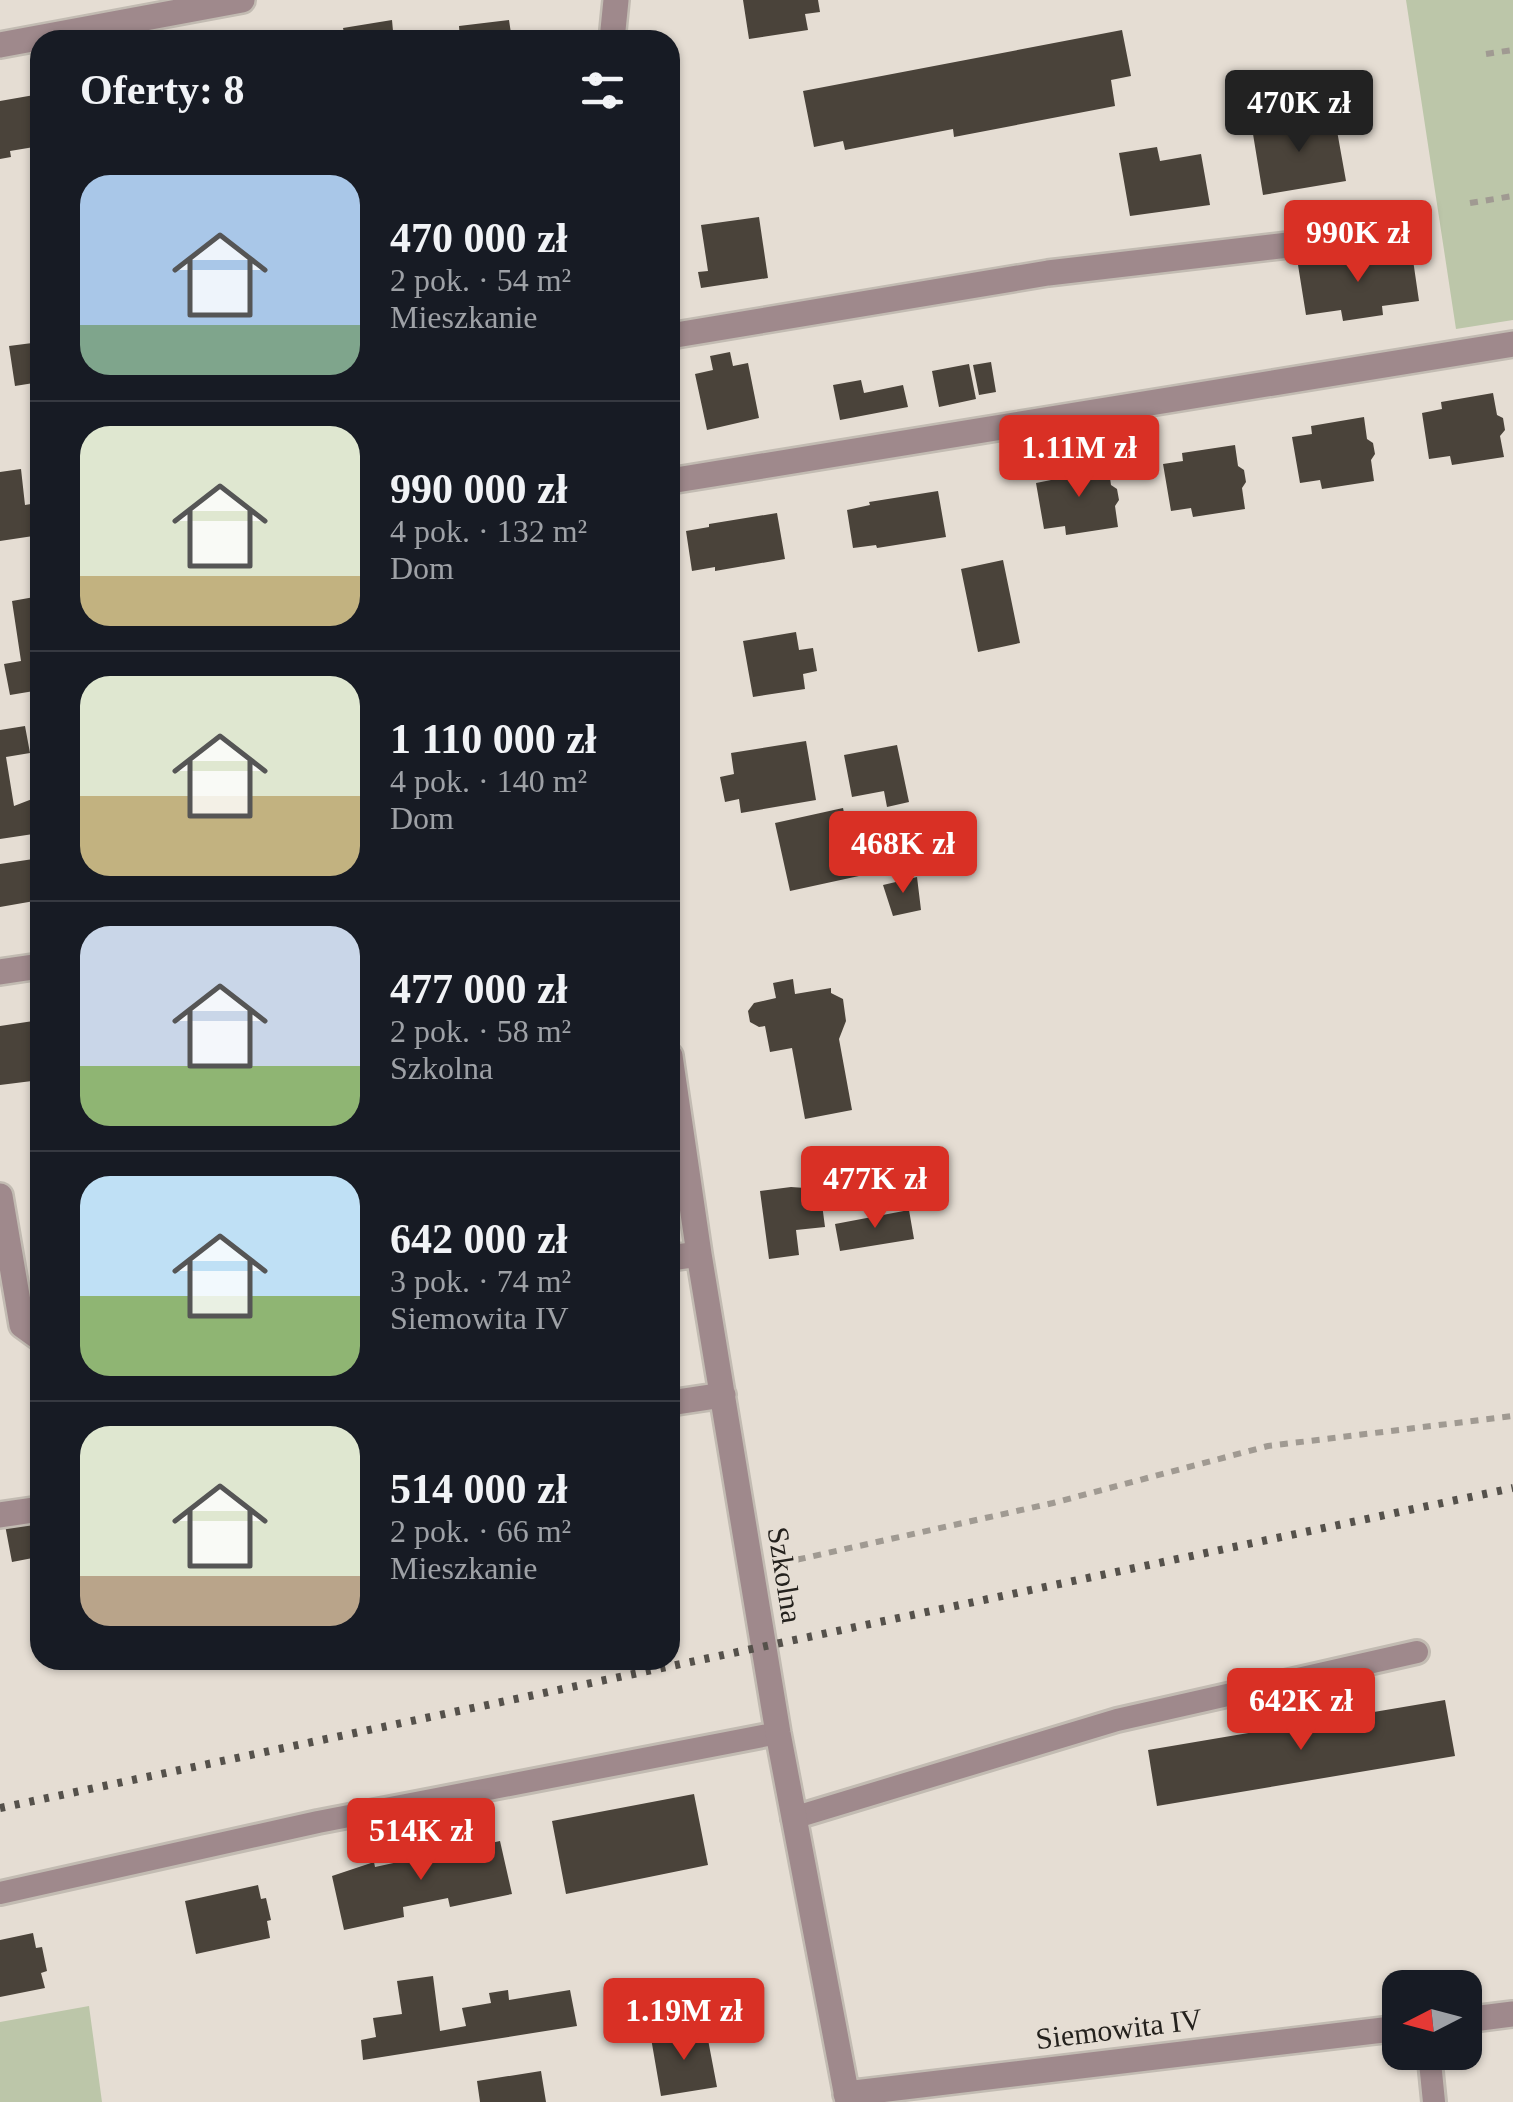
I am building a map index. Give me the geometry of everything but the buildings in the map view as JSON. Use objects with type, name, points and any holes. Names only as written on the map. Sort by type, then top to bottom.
[{"type":"street","points":[[81,30],[242,0]]},
{"type":"street","points":[[613,30],[616,0]]},
{"type":"street","points":[[0,45],[30,39]]},
{"type":"street","points":[[680,334],[1048,273],[1314,242]]},
{"type":"street","points":[[680,478],[1513,344]]},
{"type":"street","points":[[0,972],[30,968]]},
{"type":"street","name":"Szkolna","points":[[680,1124],[778,1733],[847,2098]]},
{"type":"street","points":[[0,1196],[22,1325],[30,1331]]},
{"type":"street","points":[[680,1257],[699,1254]]},
{"type":"street","points":[[680,1401],[723,1395]]},
{"type":"street","points":[[0,1515],[30,1510]]},
{"type":"street","points":[[1482,2018],[1513,2014]]},
{"type":"street","name":"Siemowita IV","points":[[847,2098],[1382,2030]]},
{"type":"lane","points":[[793,1818],[1116,1720],[1417,1652]]},
{"type":"lane","points":[[0,1893],[318,1822],[778,1733]]},
{"type":"lane","points":[[1430,2070],[1434,2102]]},
{"type":"path","points":[[1486,54],[1513,50]]},
{"type":"path","points":[[1470,203],[1513,196]]},
{"type":"path","points":[[751,1570],[1053,1503],[1268,1446],[1513,1416]]},
{"type":"green space","points":[[1406,0],[1513,0],[1513,320],[1456,329]]},
{"type":"green space","points":[[89,2006],[102,2102],[0,2102],[0,2022]]},
{"type":"railway","points":[[680,1664],[1513,1488]]},
{"type":"railway","points":[[0,1808],[652,1670]]}]
